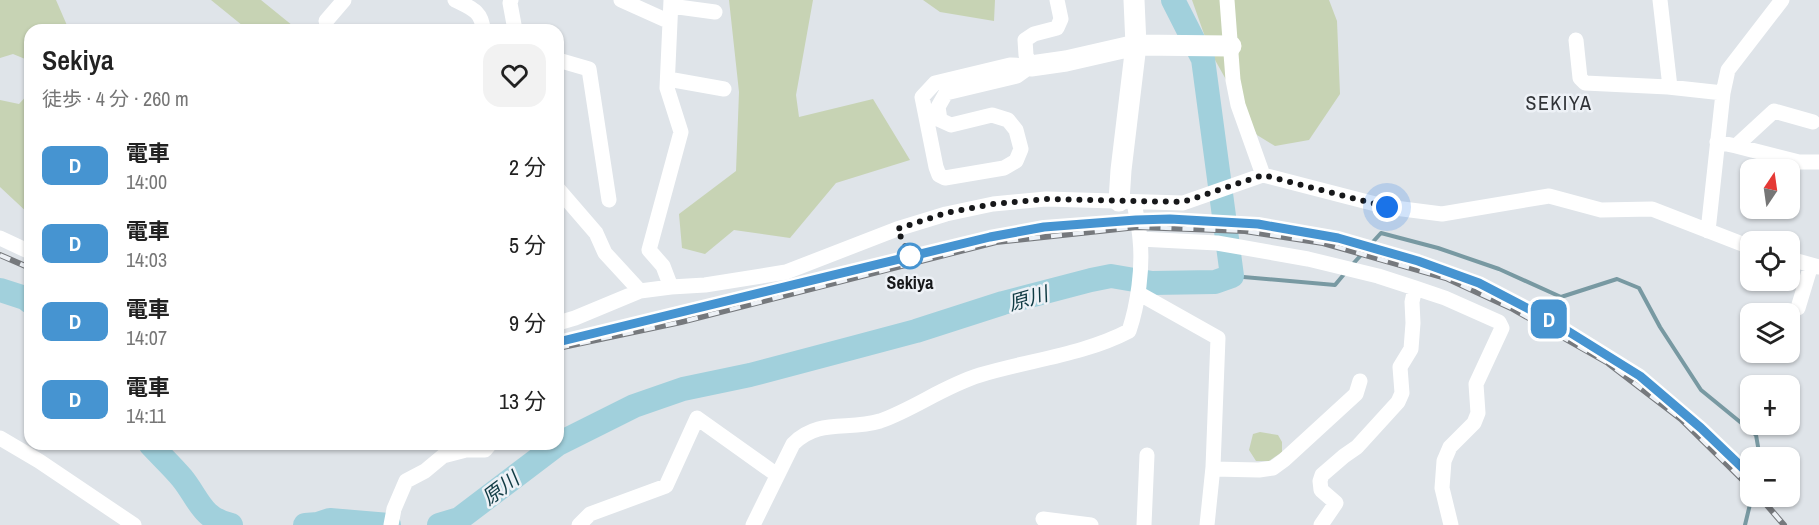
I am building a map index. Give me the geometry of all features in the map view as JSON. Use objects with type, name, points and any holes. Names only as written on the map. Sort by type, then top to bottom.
[{"type":"street","points":[[326,21],[344,0]]},
{"type":"street","points":[[455,0],[475,11],[482,19],[482,24]]},
{"type":"street","points":[[512,0],[510,3],[514,24]]},
{"type":"street","points":[[621,0],[670,22]]},
{"type":"street","points":[[1031,66],[1026,55],[1025,40],[1034,34],[1057,28],[1061,19],[1057,0]]},
{"type":"street","points":[[753,525],[777,475],[794,444],[802,435],[820,428],[863,426],[979,375],[1040,361],[1116,338],[1129,331],[1138,293],[1140,239],[1127,201],[1120,170],[1136,45],[1134,0]]},
{"type":"street","points":[[1227,0],[1233,80],[1238,105],[1263,175]]},
{"type":"street","points":[[1660,0],[1670,87]]},
{"type":"street","points":[[1708,231],[1723,93],[1728,70],[1782,0]]},
{"type":"street","points":[[671,287],[663,266],[649,250],[681,132],[667,88],[671,3],[715,12]]},
{"type":"street","points":[[1576,40],[1580,78],[1585,83],[1670,87],[1723,93]]},
{"type":"street","points":[[1031,66],[1017,76],[946,93],[938,107],[940,120],[951,125],[992,115],[1008,120],[1016,130],[1021,149],[1016,161],[1004,168],[945,178],[939,174],[930,142],[922,97],[935,83],[1010,65],[1031,66],[1066,61],[1136,45],[1231,46]]},
{"type":"street","points":[[564,62],[589,69],[609,200]]},
{"type":"street","points":[[668,80],[724,88]]},
{"type":"street","points":[[1736,146],[1774,111],[1813,122]]},
{"type":"street","points":[[1718,142],[1799,162],[1819,162]]},
{"type":"street","points":[[564,321],[640,291],[705,285],[786,272],[897,229],[946,213],[993,204],[1046,199],[1183,202],[1263,175],[1398,209],[1442,214],[1549,196],[1601,210],[1652,209],[1740,243]]},
{"type":"street","points":[[564,196],[596,233],[605,253],[640,291]]},
{"type":"street","points":[[0,238],[24,249]]},
{"type":"street","points":[[1140,239],[1217,243],[1348,269],[1445,298],[1499,322],[1502,328],[1476,384],[1478,413],[1474,423],[1449,447],[1444,460],[1442,488],[1451,525]]},
{"type":"street","points":[[1800,262],[1815,266],[1800,303]]},
{"type":"street","points":[[1321,525],[1336,503],[1321,490],[1322,475],[1357,447],[1398,402],[1402,393],[1400,367],[1411,349],[1412,302],[1415,288]]},
{"type":"street","points":[[1138,293],[1218,338],[1213,470],[1207,525]]},
{"type":"street","points":[[1213,470],[1273,468],[1356,394],[1360,381]]},
{"type":"street","points":[[579,525],[590,514],[666,486],[697,418],[777,475]]},
{"type":"street","points":[[0,438],[135,525]]},
{"type":"street","points":[[391,525],[394,509],[406,482],[426,471],[443,456],[466,450],[485,450]]},
{"type":"street","points":[[1144,525],[1147,455]]},
{"type":"street","points":[[1043,519],[1091,525]]},
{"type":"green space","points":[[0,0],[56,0],[66,24],[24,24],[24,59],[13,54],[0,58]]},
{"type":"green space","points":[[211,0],[261,0],[291,24],[241,24]]},
{"type":"green space","points":[[729,0],[813,0],[796,95],[799,117],[873,99],[910,160],[836,183],[790,238],[734,230],[705,254],[682,248],[679,214],[736,171],[739,92]]},
{"type":"green space","points":[[923,0],[995,0],[994,21],[940,12]]},
{"type":"green space","points":[[1192,0],[1329,0],[1337,21],[1340,94],[1309,140],[1275,146],[1257,135],[1210,51]]},
{"type":"green space","points":[[24,99],[24,209],[0,187],[0,100],[19,104]]},
{"type":"green space","points":[[1260,432],[1278,435],[1282,442],[1282,452],[1269,461],[1256,461],[1249,450],[1253,434]]},
{"type":"waterway","name":"原川","points":[[564,441],[634,406],[683,389],[750,375],[916,331],[1003,303],[1091,280],[1111,276],[1152,283],[1215,282],[1232,276],[1203,59],[1173,0]]},
{"type":"waterway","points":[[1352,265],[1381,233],[1438,248],[1499,269],[1561,297],[1617,279],[1639,288],[1660,327],[1701,390],[1756,435],[1758,447]]},
{"type":"waterway","points":[[1232,276],[1335,285],[1345,273]]},
{"type":"waterway","name":"原川","points":[[0,290],[24,298]]},
{"type":"waterway","name":"原川","points":[[156,450],[182,478],[207,513],[231,525]]},
{"type":"waterway","name":"原川","points":[[439,525],[459,519],[550,450]]},
{"type":"waterway","points":[[1745,525],[1749,507]]},
{"type":"waterway","name":"原川","points":[[305,525],[330,520],[389,525]]},
{"type":"railway","points":[[564,347],[681,322],[996,242],[1137,227],[1245,231],[1323,243],[1446,278],[1511,308],[1608,363],[1681,419],[1740,477]]},
{"type":"railway","points":[[0,255],[24,265]]},
{"type":"railway","points":[[634,323],[724,302]]},
{"type":"railway","points":[[1768,507],[1784,525]]},
{"type":"train","name":"D","points":[[564,341],[990,237],[1044,227],[1170,219],[1258,224],[1338,238],[1418,261],[1479,283],[1550,320],[1640,376],[1740,464]]},
{"type":"place","name":"Sekiya","points":[[910,256]]},
{"type":"district","name":"SEKIYA","points":[[1559,102]]},
{"type":"route","points":[[910,256],[897,229],[946,213],[993,204],[1046,199],[1183,202],[1263,175],[1387,207]]}]
